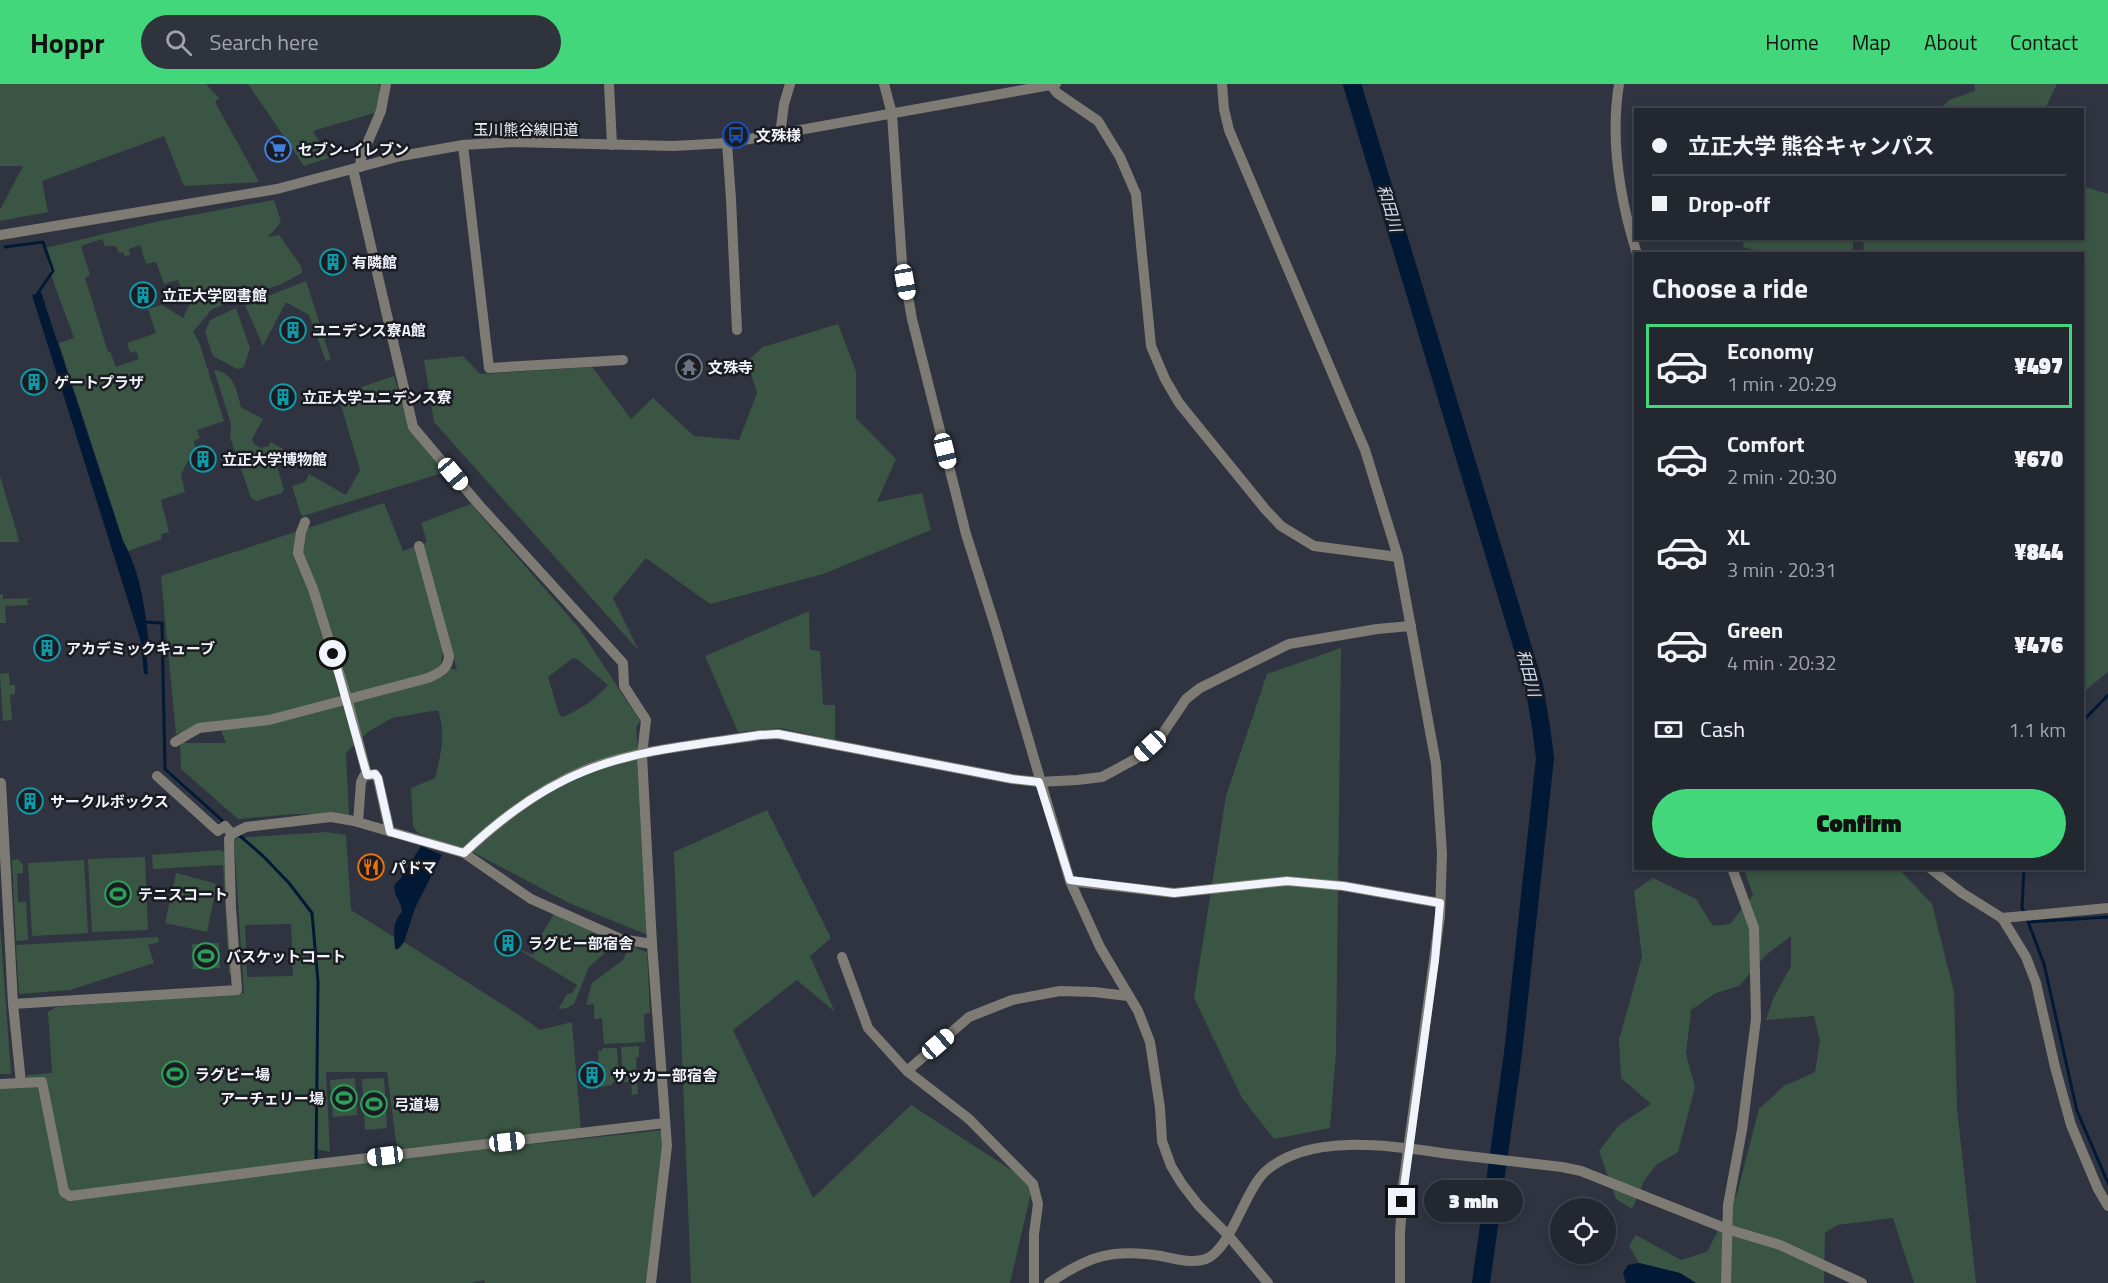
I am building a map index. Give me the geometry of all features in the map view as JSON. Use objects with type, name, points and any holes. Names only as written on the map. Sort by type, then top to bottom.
[{"type":"street","points":[[386,84],[381,111],[356,168],[412,427],[480,506],[623,663],[624,686],[646,720],[642,754],[652,944],[667,1146],[651,1283]]},
{"type":"street","points":[[609,84],[612,145]]},
{"type":"street","points":[[780,135],[784,104],[790,84]]},
{"type":"street","points":[[884,84],[892,114],[902,263],[912,319],[966,534],[1070,880],[1100,947],[1138,1011],[1150,1042],[1159,1099],[1162,1141],[1171,1166],[1199,1206],[1228,1235],[1268,1283]]},
{"type":"street","points":[[1053,84],[1057,93],[1098,121],[1120,157],[1136,194],[1151,345],[1164,379],[1179,403],[1281,526],[1314,546],[1398,557]]},
{"type":"street","name":"玉川熊谷線旧道","points":[[0,235],[277,189],[432,149],[512,142],[673,146],[727,143],[1053,84]]},
{"type":"street","points":[[1222,84],[1229,130],[1365,450],[1398,557],[1436,764],[1442,853],[1440,903],[1435,960],[1403,1186],[1400,1283]]},
{"type":"street","points":[[1619,84],[1616,116],[1620,192],[1636,252]]},
{"type":"street","points":[[727,143],[737,330]]},
{"type":"street","points":[[463,145],[489,368],[623,360]]},
{"type":"street","points":[[305,522],[298,554],[314,589],[367,775]]},
{"type":"street","points":[[175,742],[200,728],[269,720],[428,678],[442,672],[448,663],[446,645],[419,546]]},
{"type":"street","points":[[464,853],[492,827],[552,787],[585,770],[642,754],[760,735],[778,734],[1012,779],[1039,782],[1102,777],[1139,757],[1161,736],[1186,699],[1200,688],[1289,644],[1377,629],[1411,626]]},
{"type":"street","points":[[358,822],[361,782],[364,776],[375,774],[378,778],[390,832]]},
{"type":"street","points":[[157,776],[218,831],[225,826],[232,834]]},
{"type":"street","points":[[1,783],[13,1004],[21,1083]]},
{"type":"street","points":[[13,1004],[237,990],[229,839],[232,834],[246,827],[315,818],[331,817],[358,822],[464,853],[531,899],[621,939],[652,944]]},
{"type":"street","points":[[1726,1283],[1728,1205],[1742,1130],[1756,1019],[1754,928],[1733,870]]},
{"type":"street","points":[[1933,870],[1962,893],[2002,918],[2026,957],[2036,983],[2071,1125],[2098,1189],[2108,1206]]},
{"type":"street","points":[[1070,880],[1174,893],[1287,881],[1343,886],[1440,903]]},
{"type":"street","points":[[2002,918],[2108,908]]},
{"type":"street","points":[[842,957],[868,1028],[907,1071],[969,1119],[1033,1184],[1038,1204],[1034,1234],[1034,1283]]},
{"type":"street","points":[[907,1071],[969,1017],[1012,1000],[1060,991],[1128,996]]},
{"type":"street","points":[[0,1084],[42,1082],[64,1192],[70,1196],[316,1164],[665,1123]]},
{"type":"street","points":[[1050,1283],[1077,1265],[1113,1253],[1151,1255],[1194,1262],[1205,1259],[1212,1255],[1228,1235],[1265,1172],[1282,1159],[1299,1152],[1362,1145],[1581,1171],[1727,1229],[1780,1245],[1862,1283]]},
{"type":"green space","points":[[0,84],[206,84],[219,98],[215,102],[259,182],[184,186],[164,136],[42,181],[48,212],[0,221],[0,210],[23,166],[0,166]]},
{"type":"green space","points":[[248,84],[379,84],[381,111],[313,131],[329,158],[304,166]]},
{"type":"green space","points":[[1974,84],[2057,84],[2045,108],[1941,108],[1949,100],[1975,91]]},
{"type":"green space","points":[[2084,187],[2108,194],[2108,672],[2084,691],[2084,252],[1863,252],[1864,240],[2084,240]]},
{"type":"green space","points":[[274,200],[281,222],[268,237],[279,235],[301,266],[302,273],[281,284],[212,309],[193,332],[199,342],[224,421],[197,430],[200,438],[194,441],[195,448],[181,474],[185,492],[161,500],[169,532],[161,534],[162,539],[128,551],[59,343],[74,338],[51,275],[45,248],[160,221]],"holes":[[[102,239],[105,246],[116,246],[119,253],[123,252],[125,256],[130,255],[129,249],[140,245],[146,264],[156,262],[164,284],[178,280],[183,294],[192,299],[183,318],[162,305],[148,309],[156,333],[127,343],[130,353],[136,351],[139,359],[116,367],[110,351],[108,352],[85,278],[90,275],[81,246]]]},
{"type":"green space","points":[[1744,240],[1853,240],[1853,248],[1850,252],[1763,252],[1743,247]]},
{"type":"green space","points":[[306,281],[331,360],[326,361],[309,315],[286,302],[263,346],[245,305]]},
{"type":"green space","points":[[236,308],[250,348],[244,367],[237,369],[213,356],[205,332],[210,320]]},
{"type":"green space","points":[[838,324],[856,371],[856,418],[896,459],[877,502],[922,493],[931,530],[823,574],[710,604],[646,558],[613,598],[639,651],[434,422],[424,360],[463,356],[480,374],[592,367],[631,419],[653,398],[694,436],[739,440],[757,393],[747,361],[763,347]]},
{"type":"green space","points":[[214,370],[226,374],[234,383],[241,407],[263,419],[252,439],[255,445],[261,448],[269,446],[271,442],[285,450],[277,466],[284,490],[282,493],[256,501],[251,498],[230,437],[231,424]]},
{"type":"green space","points":[[394,376],[408,425],[449,471],[301,515],[292,486],[305,482],[309,474],[346,495],[360,470],[338,395]]},
{"type":"green space","points":[[0,476],[17,533],[19,542],[0,542]]},
{"type":"green space","points":[[384,503],[403,551],[416,546],[443,649],[441,666],[457,670],[423,544],[427,542],[421,523],[471,504],[579,628],[640,721],[636,728],[653,937],[569,903],[463,847],[439,842],[418,833],[413,826],[411,788],[435,778],[442,736],[438,710],[392,718],[368,732],[346,753],[349,815],[294,814],[238,819],[181,769],[180,743],[226,743],[220,728],[176,734],[161,576]],"holes":[[[573,658],[608,685],[587,704],[562,717],[559,714],[548,677]]]},
{"type":"green space","points":[[3,594],[3,599],[33,598],[27,600],[28,605],[5,606],[6,623],[0,623],[0,595]]},
{"type":"green space","points":[[809,611],[810,650],[820,651],[823,705],[835,705],[835,740],[781,728],[738,732],[705,656]]},
{"type":"green space","points":[[1341,648],[1336,1051],[1330,1128],[1274,1139],[1242,1098],[1194,998],[1226,796],[1267,674]]},
{"type":"green space","points":[[9,673],[10,685],[15,685],[15,694],[10,695],[12,720],[3,721],[0,674]]},
{"type":"green space","points":[[767,810],[831,938],[810,956],[835,1012],[797,980],[733,1030],[813,1198],[911,1105],[1033,1184],[1010,1283],[691,1283],[674,852]]},
{"type":"green space","points":[[327,832],[346,835],[351,910],[394,937],[395,948],[400,948],[404,942],[540,1030],[572,1022],[581,1130],[397,1149],[387,1072],[326,1072],[330,1152],[316,1149],[316,1162],[71,1195],[66,1191],[43,1081],[25,1081],[27,1075],[52,1073],[48,1012],[56,1007],[244,993],[234,840]],"holes":[[[291,924],[293,976],[247,977],[245,925]]]},
{"type":"green space","points":[[221,850],[225,853],[232,974],[229,974],[223,865],[153,869],[152,855]]},
{"type":"green space","name":"テニスコート","points":[[145,857],[148,930],[92,932],[88,859]]},
{"type":"green space","points":[[18,859],[23,865],[23,873],[17,874],[18,902],[26,902],[28,940],[16,941],[12,860]]},
{"type":"green space","points":[[84,860],[88,933],[32,936],[28,863]]},
{"type":"green space","points":[[1744,870],[1900,870],[1932,904],[1954,992],[1957,1108],[1976,1283],[1914,1283],[1893,1218],[1837,1225],[1825,1233],[1824,1283],[1696,1283],[1680,1273],[1639,1263],[1629,1246],[1636,1235],[1681,1260],[1707,1252],[1737,1194],[1759,1109],[1784,1086],[1815,1072],[1820,1041],[1814,1016],[1766,1020],[1773,999],[1791,966],[1791,936],[1766,955],[1739,986],[1716,993],[1691,1010],[1686,1054],[1695,1087],[1678,1152],[1656,1165],[1644,1181],[1632,1209],[1616,1199],[1599,1151],[1618,1126],[1651,1104],[1621,1078],[1619,1040],[1642,957],[1634,891],[1653,878],[1696,899],[1713,926],[1730,924],[1753,895]]},
{"type":"green space","points":[[176,873],[217,884],[207,932],[165,923]]},
{"type":"green space","points":[[554,914],[612,939],[607,951],[589,967],[574,1004],[558,1009],[568,993],[571,994],[577,985],[516,948],[533,955],[540,943],[538,941]]},
{"type":"green space","points":[[0,925],[11,1074],[0,1074]]},
{"type":"green space","points":[[158,937],[159,942],[148,945],[154,963],[70,990],[19,994],[16,945]]},
{"type":"green space","name":"バスケットコート","points":[[219,943],[220,968],[193,969],[192,944]]},
{"type":"green space","points":[[630,946],[647,952],[650,1013],[644,1014],[645,1042],[604,1044],[602,1018],[594,1019],[594,1004],[586,1005],[592,983],[623,960]]},
{"type":"green space","points":[[639,1046],[639,1057],[636,1058],[638,1094],[632,1095],[631,1082],[623,1082],[621,1047]]},
{"type":"green space","points":[[602,1048],[617,1048],[619,1082],[600,1087],[598,1051],[602,1051]]},
{"type":"green space","name":"アーチェリー場","points":[[355,1078],[357,1115],[333,1117],[330,1080]]},
{"type":"green space","name":"弓道場","points":[[384,1078],[387,1128],[365,1130],[362,1079]]},
{"type":"green space","points":[[37,1086],[62,1195],[663,1130],[665,1148],[649,1283],[485,1283],[484,1280],[472,1283],[0,1283],[0,1087]]},
{"type":"water","points":[[41,292],[123,541],[138,578],[149,645],[146,646],[148,674],[144,674],[141,642],[32,295]]},
{"type":"water","points":[[421,846],[442,855],[415,908],[404,942],[397,950],[394,929],[402,912],[394,888]]},
{"type":"water","points":[[1639,1263],[1680,1273],[1696,1283],[1626,1283],[1623,1273],[1628,1265]]},
{"type":"waterway","name":"和田川","points":[[1352,84],[1534,685],[1545,758],[1513,1053],[1481,1283]]},
{"type":"waterway","points":[[5,247],[43,242],[53,271],[38,295]]},
{"type":"waterway","points":[[143,622],[162,623],[165,769],[225,823]]},
{"type":"waterway","points":[[2084,720],[2108,695]]},
{"type":"waterway","points":[[239,835],[289,883],[312,913],[318,982],[316,1162]]},
{"type":"waterway","points":[[2024,870],[2022,908],[2025,913]]},
{"type":"waterway","points":[[2028,922],[2108,917]]},
{"type":"waterway","points":[[2027,919],[2044,964],[2077,1111],[2108,1183]]},
{"type":"place","name":"文殊様","points":[[736,135]]},
{"type":"place","name":"セブン-イレブン","points":[[278,149]]},
{"type":"place","name":"有隣館","points":[[333,262]]},
{"type":"place","name":"立正大学図書館","points":[[143,295]]},
{"type":"place","name":"ユニデンス寮A館","points":[[293,330]]},
{"type":"place","name":"文殊寺","points":[[689,367]]},
{"type":"place","name":"ゲートプラザ","points":[[34,382]]},
{"type":"place","name":"立正大学ユニデンス寮","points":[[283,397]]},
{"type":"place","name":"立正大学博物館","points":[[203,459]]},
{"type":"place","name":"アカデミックキューブ","points":[[47,648]]},
{"type":"place","name":"サークルボックス","points":[[30,801]]},
{"type":"place","name":"パドマ","points":[[371,867]]},
{"type":"place","name":"テニスコート","points":[[118,894]]},
{"type":"place","name":"ラグビー部宿舎","points":[[508,943]]},
{"type":"place","name":"バスケットコート","points":[[206,956]]},
{"type":"place","name":"ラグビー場","points":[[175,1074]]},
{"type":"place","name":"サッカー部宿舎","points":[[592,1075]]},
{"type":"place","name":"アーチェリー場","points":[[344,1098]]},
{"type":"place","name":"弓道場","points":[[374,1104]]},
{"type":"route","points":[[333,654],[367,775],[375,774],[378,778],[390,832],[464,853],[492,827],[524,804],[585,770],[642,754],[778,734],[881,755],[1039,782],[1047,801],[1070,880],[1174,893],[1287,881],[1343,886],[1440,903],[1435,960],[1402,1202]]}]
